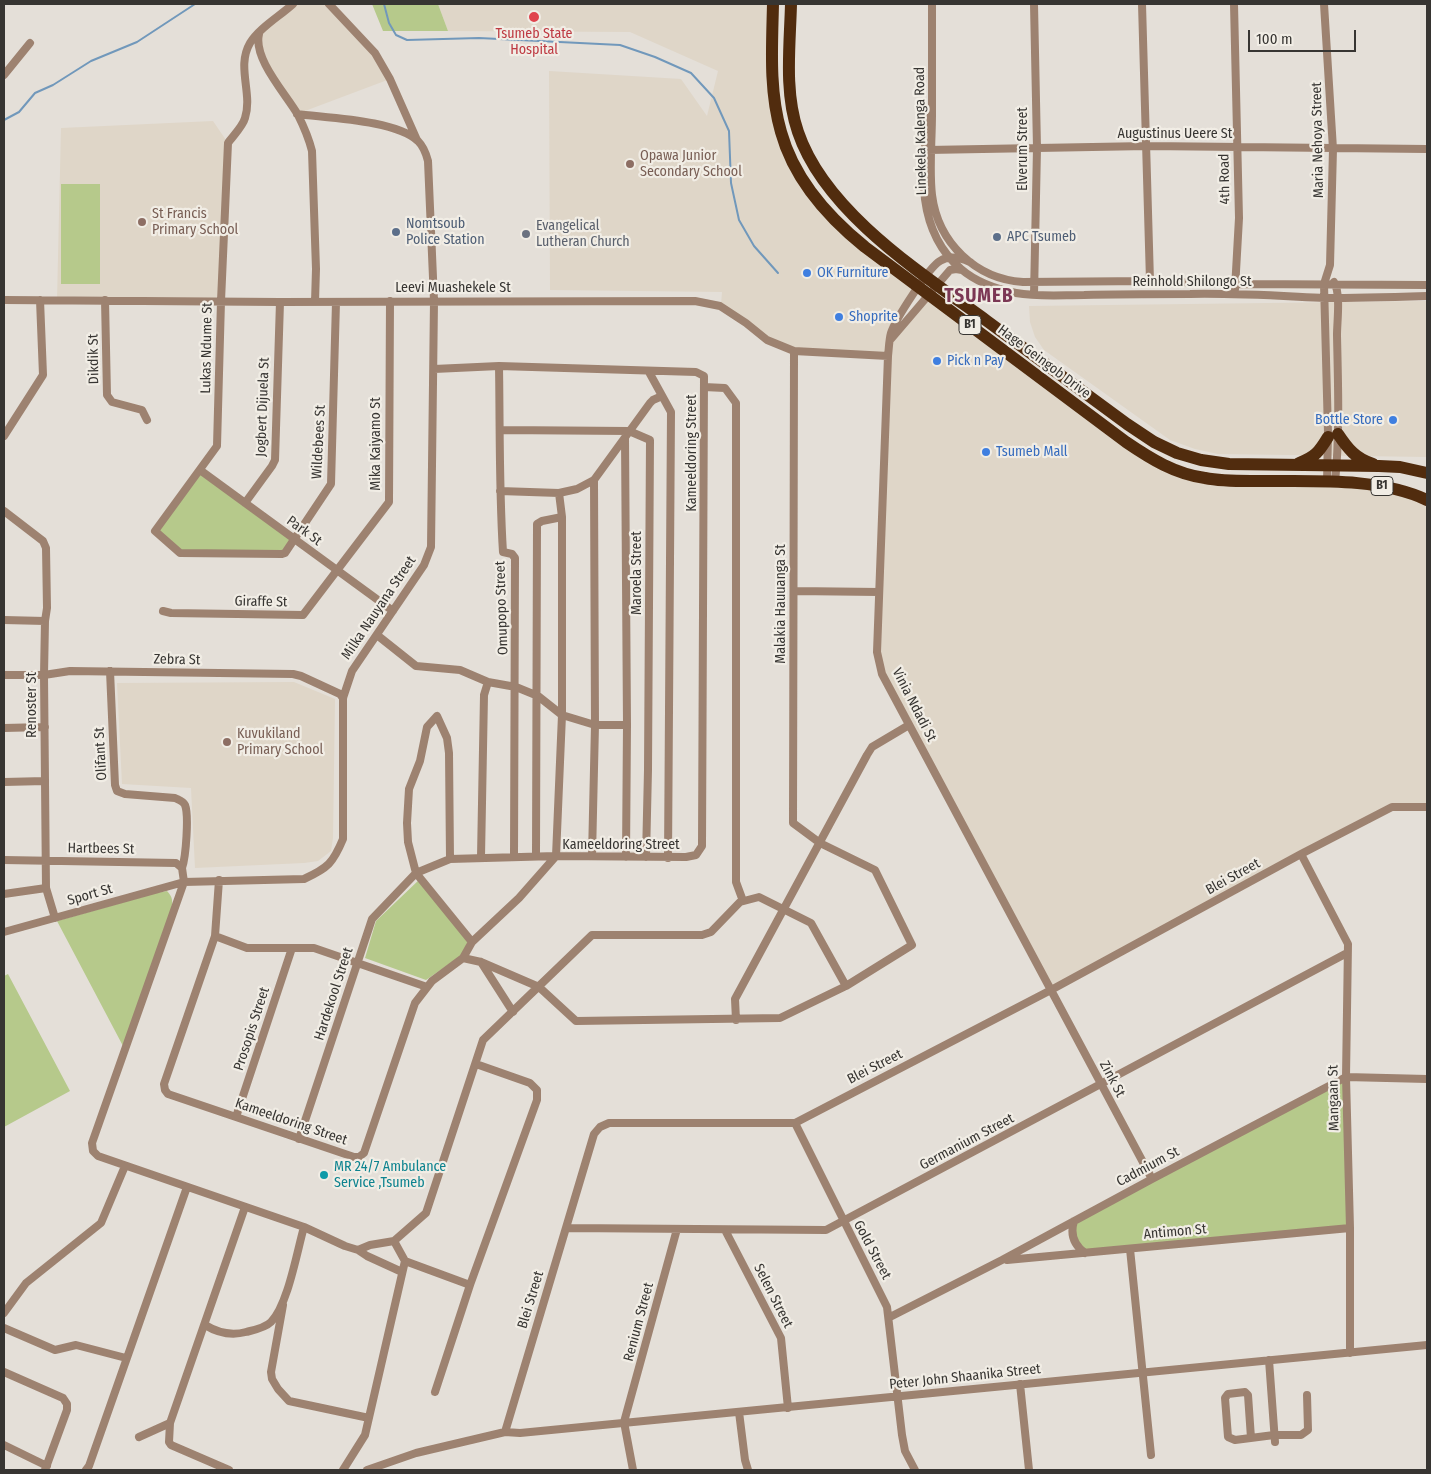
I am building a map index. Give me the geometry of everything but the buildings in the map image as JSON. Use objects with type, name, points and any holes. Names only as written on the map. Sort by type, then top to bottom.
[{"type":"highway","name":"Hage Geingob Drive","points":[[773,4],[772,65],[776,108],[781,133],[799,174],[818,202],[849,234],[923,282],[1154,442],[1178,452],[1201,460],[1220,463],[1400,467],[1427,473]]},
{"type":"highway","name":"Hage Geingob Drive","points":[[791,4],[790,86],[797,130],[806,152],[825,183],[853,216],[923,282]]},
{"type":"highway","name":"Hage Geingob Drive","points":[[934,290],[1126,442],[1163,465],[1180,472],[1204,478],[1331,482],[1390,487],[1409,491],[1427,500]]},
{"type":"highway","points":[[1292,466],[1318,453],[1333,436],[1364,461],[1379,466]]},
{"type":"street","points":[[293,4],[260,32],[258,43],[269,69],[298,114],[308,136],[312,151],[315,302]]},
{"type":"street","points":[[329,4],[376,53],[390,79],[417,140]]},
{"type":"street","name":"Linekela Kalenga Road","points":[[932,4],[932,79],[928,150],[932,195],[937,213],[951,241],[954,258]]},
{"type":"street","name":"Elverum Street","points":[[1034,4],[1037,148],[1034,295]]},
{"type":"street","points":[[1142,4],[1150,281]]},
{"type":"street","name":"4th Road","points":[[1234,4],[1239,218],[1235,293]]},
{"type":"street","name":"Maria Nehoya Street","points":[[1324,4],[1333,148],[1330,265],[1324,284]]},
{"type":"street","name":"Lukas Ndume St","points":[[156,533],[156,529],[218,443],[221,301],[228,143],[245,119],[247,97],[243,66],[250,43],[260,32]]},
{"type":"street","points":[[4,75],[30,43]]},
{"type":"street","points":[[298,114],[357,120],[394,129],[417,140]]},
{"type":"street","name":"Milka Nauyana Street","points":[[184,882],[304,879],[320,872],[335,858],[343,839],[343,698],[352,671],[424,565],[431,547],[434,301],[428,162],[425,150],[417,140]]},
{"type":"street","name":"Augustinus Ueere St","points":[[928,150],[1147,146],[1427,149]]},
{"type":"street","points":[[923,282],[939,261],[942,253],[926,212],[924,195],[928,150]]},
{"type":"street","points":[[940,245],[954,258]]},
{"type":"street","points":[[939,261],[954,258]]},
{"type":"street","points":[[890,340],[950,270],[954,258]]},
{"type":"street","name":"Reinhold Shilongo St","points":[[954,258],[970,262],[994,277],[1009,281],[1427,285]]},
{"type":"street","name":"Reinhold Shilongo St","points":[[954,258],[962,270],[982,283],[1034,295],[1235,293],[1325,298],[1427,296]]},
{"type":"street","points":[[950,270],[962,270]]},
{"type":"street","points":[[1328,275],[1336,285],[1337,298],[1331,482]]},
{"type":"street","name":"Vinia Ndadi St","points":[[923,282],[903,309],[892,332],[888,356],[877,652],[882,674],[1050,990]]},
{"type":"street","points":[[1324,284],[1333,436]]},
{"type":"street","name":"Leevi Muashekele St","points":[[4,300],[280,302],[694,301],[720,306],[746,323],[766,340],[794,351],[888,356]]},
{"type":"street","points":[[4,436],[7,424],[26,403],[43,375],[40,300]]},
{"type":"street","name":"Dikdik St","points":[[105,300],[107,395],[112,402],[142,410],[148,420]]},
{"type":"street","name":"Mika Kaiyamo St","points":[[337,570],[389,502],[390,301]]},
{"type":"street","name":"Jogbert Dijuela St","points":[[245,504],[275,460],[280,302]]},
{"type":"street","name":"Wildebees St","points":[[156,533],[180,553],[285,553],[331,483],[336,302]]},
{"type":"street","name":"Malakia Hauuanga St","points":[[794,351],[793,824],[820,843]]},
{"type":"street","name":"Kameeldoring Street","points":[[219,880],[215,936],[164,1084],[165,1090],[168,1094],[354,1157],[364,1153],[415,1003],[432,981],[463,958],[472,942],[519,898],[556,856],[686,858],[696,855],[702,846],[704,376],[700,373],[499,366],[434,369]]},
{"type":"street","name":"Omupopo Street","points":[[499,366],[500,491],[503,552],[512,554],[515,558],[514,857]]},
{"type":"street","points":[[649,372],[671,412],[668,858]]},
{"type":"street","points":[[704,387],[726,388],[736,404],[736,882],[743,901]]},
{"type":"street","points":[[500,491],[559,493],[577,489],[594,480],[653,400],[662,396]]},
{"type":"street","name":"Maroela Street","points":[[500,430],[627,435],[648,438],[650,444],[646,858]]},
{"type":"street","points":[[626,857],[627,435]]},
{"type":"street","name":"Park St","points":[[200,470],[393,611]]},
{"type":"street","points":[[592,856],[595,725],[594,480]]},
{"type":"street","points":[[416,873],[450,859],[556,856],[562,715],[562,518],[559,493]]},
{"type":"street","name":"Renoster St","points":[[4,511],[45,545],[47,608],[44,674],[46,888],[54,918]]},
{"type":"street","points":[[536,856],[538,524],[542,521],[562,518]]},
{"type":"street","name":"Giraffe St","points":[[163,612],[303,615],[337,570]]},
{"type":"street","points":[[794,592],[879,592]]},
{"type":"street","points":[[4,620],[45,621]]},
{"type":"street","points":[[377,635],[416,666],[460,670],[488,682],[516,687],[538,696],[562,715],[595,725],[627,725]]},
{"type":"street","name":"Zebra St","points":[[4,675],[70,672],[298,675],[340,694],[343,698]]},
{"type":"street","name":"Olifant St","points":[[110,672],[115,785],[117,791],[125,794],[176,798],[182,801],[185,806],[186,840],[185,858],[182,868]]},
{"type":"street","points":[[481,857],[484,695],[488,682]]},
{"type":"street","points":[[450,859],[449,753],[447,738],[437,716],[427,727],[420,761],[409,789],[408,842],[416,873],[472,942]]},
{"type":"street","points":[[736,1020],[735,999],[872,747],[910,726]]},
{"type":"street","points":[[4,728],[44,727]]},
{"type":"street","points":[[4,782],[45,781]]},
{"type":"street","name":"Blei Street","points":[[505,1432],[594,1134],[600,1127],[609,1123],[795,1123],[1050,990],[1392,807],[1427,807]]},
{"type":"street","points":[[463,958],[481,962],[539,987],[576,1021],[780,1018],[846,986],[912,944],[875,870],[820,843]]},
{"type":"street","name":"Mangaan St","points":[[1301,854],[1347,940],[1346,1077],[1350,1228],[1350,1353]]},
{"type":"street","name":"Hartbees St","points":[[4,860],[176,863],[182,868]]},
{"type":"street","points":[[182,868],[184,882],[92,1143],[93,1151],[98,1156],[124,1166],[304,1227],[358,1250],[402,1272]]},
{"type":"street","name":"Hardekool Street","points":[[299,1139],[372,919],[416,873]]},
{"type":"street","name":"Sport St","points":[[4,932],[184,882]]},
{"type":"street","points":[[4,894],[46,888]]},
{"type":"street","points":[[358,1250],[394,1241],[426,1213],[483,1040],[592,935],[702,935],[711,932],[740,902],[759,897],[810,923],[846,986]]},
{"type":"street","points":[[215,936],[247,948],[314,948],[427,987]]},
{"type":"street","name":"Prosopis Street","points":[[236,1117],[292,948]]},
{"type":"street","name":"Germanium Street","points":[[567,1228],[821,1231],[830,1229],[1347,953]]},
{"type":"street","points":[[481,962],[512,1012]]},
{"type":"street","name":"Zink St","points":[[1050,990],[1152,1179]]},
{"type":"street","points":[[434,1392],[470,1285],[537,1100],[537,1090],[530,1083],[476,1064]]},
{"type":"street","name":"Cadmium St","points":[[890,1317],[1002,1260],[1346,1077],[1427,1079]]},
{"type":"street","name":"Gold Street","points":[[795,1123],[887,1307],[890,1317],[897,1396],[906,1451],[915,1470]]},
{"type":"street","points":[[4,1313],[29,1280],[101,1223],[124,1166]]},
{"type":"street","points":[[86,1470],[187,1187]]},
{"type":"street","points":[[229,1470],[171,1445],[169,1442],[170,1423],[245,1207]]},
{"type":"street","points":[[1074,1221],[1073,1237],[1076,1244],[1085,1253]]},
{"type":"street","points":[[304,1227],[283,1305],[271,1372],[272,1379],[289,1401],[369,1418]]},
{"type":"street","name":"Antimon St","points":[[1002,1260],[1350,1228]]},
{"type":"street","name":"Renium Street","points":[[624,1422],[677,1230]]},
{"type":"street","name":"Selen Street","points":[[725,1230],[781,1338],[788,1408]]},
{"type":"street","points":[[394,1241],[405,1261],[470,1285]]},
{"type":"street","points":[[1130,1249],[1150,1455]]},
{"type":"street","points":[[343,1470],[365,1435],[405,1261]]},
{"type":"street","points":[[205,1325],[225,1334],[244,1332],[263,1327],[271,1321],[283,1305]]},
{"type":"street","points":[[4,1328],[55,1350],[76,1345],[126,1358]]},
{"type":"street","name":"Peter John Shaanika Street","points":[[367,1470],[416,1453],[505,1432],[520,1433],[788,1408],[1427,1344]]},
{"type":"street","points":[[1269,1360],[1275,1438]]},
{"type":"street","points":[[4,1372],[63,1398],[67,1404],[67,1410],[46,1468],[4,1445]]},
{"type":"street","points":[[1020,1384],[1029,1470]]},
{"type":"street","points":[[1251,1438],[1248,1395],[1245,1392],[1228,1394],[1225,1398],[1228,1437],[1235,1440],[1275,1438],[1301,1434],[1308,1430],[1307,1395]]},
{"type":"street","points":[[739,1412],[744,1460],[748,1470]]},
{"type":"street","points":[[624,1422],[633,1470]]},
{"type":"street","points":[[139,1438],[170,1423]]},
{"type":"shaded area","points":[[293,4],[329,4],[367,42],[390,79],[297,114],[278,85],[258,39],[260,32]]},
{"type":"shaded area","points":[[438,4],[773,4],[781,133],[819,202],[919,287],[891,338],[930,295],[1126,442],[1180,472],[1335,482],[1427,500],[1427,807],[1388,808],[1051,990],[882,674],[877,652],[888,356],[794,351],[767,340],[721,305],[722,292],[550,290],[549,71],[681,79],[707,116],[718,71],[630,32],[448,31]]},
{"type":"shaded area","name":"St Francis Primary School","points":[[213,121],[228,143],[221,301],[57,300],[61,128]]},
{"type":"shaded area","points":[[1427,301],[1427,457],[1218,454],[1195,449],[1170,440],[1044,350],[1035,337],[1030,322],[1029,306]]},
{"type":"shaded area","name":"Kuvukiland Primary School","points":[[294,682],[335,699],[333,838],[331,851],[318,861],[304,863],[195,868],[191,788],[122,784],[117,683]]},
{"type":"green space","points":[[372,4],[438,4],[448,31],[383,31]]},
{"type":"green space","points":[[61,184],[100,184],[100,284],[61,284]]},
{"type":"green space","points":[[200,470],[295,540],[285,553],[180,553],[156,533]]},
{"type":"green space","points":[[421,878],[469,939],[462,955],[426,980],[365,958],[376,921]]},
{"type":"green space","points":[[167,891],[172,900],[171,910],[123,1046],[57,921]]},
{"type":"green space","points":[[8,974],[70,1091],[4,1127],[4,976]]},
{"type":"green space","points":[[1346,1077],[1350,1228],[1085,1253],[1076,1244],[1074,1221]]},
{"type":"waterway","points":[[4,120],[19,112],[35,93],[53,85],[91,61],[137,42],[195,4]]},
{"type":"waterway","points":[[384,4],[389,23],[396,35],[407,40],[479,38],[620,45],[655,57],[691,73],[714,98],[729,131],[731,183],[739,220],[754,246],[778,273]]},
{"type":"place","name":"Tsumeb State Hospital","points":[[534,17]]},
{"type":"place","name":"Opawa Junior Secondary School","points":[[630,164]]},
{"type":"place","name":"St Francis Primary School","points":[[142,222]]},
{"type":"place","name":"Nomtsoub Police Station","points":[[396,232]]},
{"type":"place","name":"Evangelical Lutheran Church","points":[[526,234]]},
{"type":"place","name":"APC Tsumeb","points":[[997,237]]},
{"type":"place","name":"OK Furniture","points":[[807,273]]},
{"type":"place","name":"Shoprite","points":[[839,317]]},
{"type":"place","name":"Pick n Pay","points":[[937,361]]},
{"type":"place","name":"Bottle Store","points":[[1393,420]]},
{"type":"place","name":"Tsumeb Mall","points":[[986,452]]},
{"type":"place","name":"Kuvukiland Primary School","points":[[227,742]]},
{"type":"place","name":"MR 24/7 Ambulance Service ,Tsumeb","points":[[324,1175]]},
{"type":"district","name":"TSUMEB","points":[[979,297]]}]
